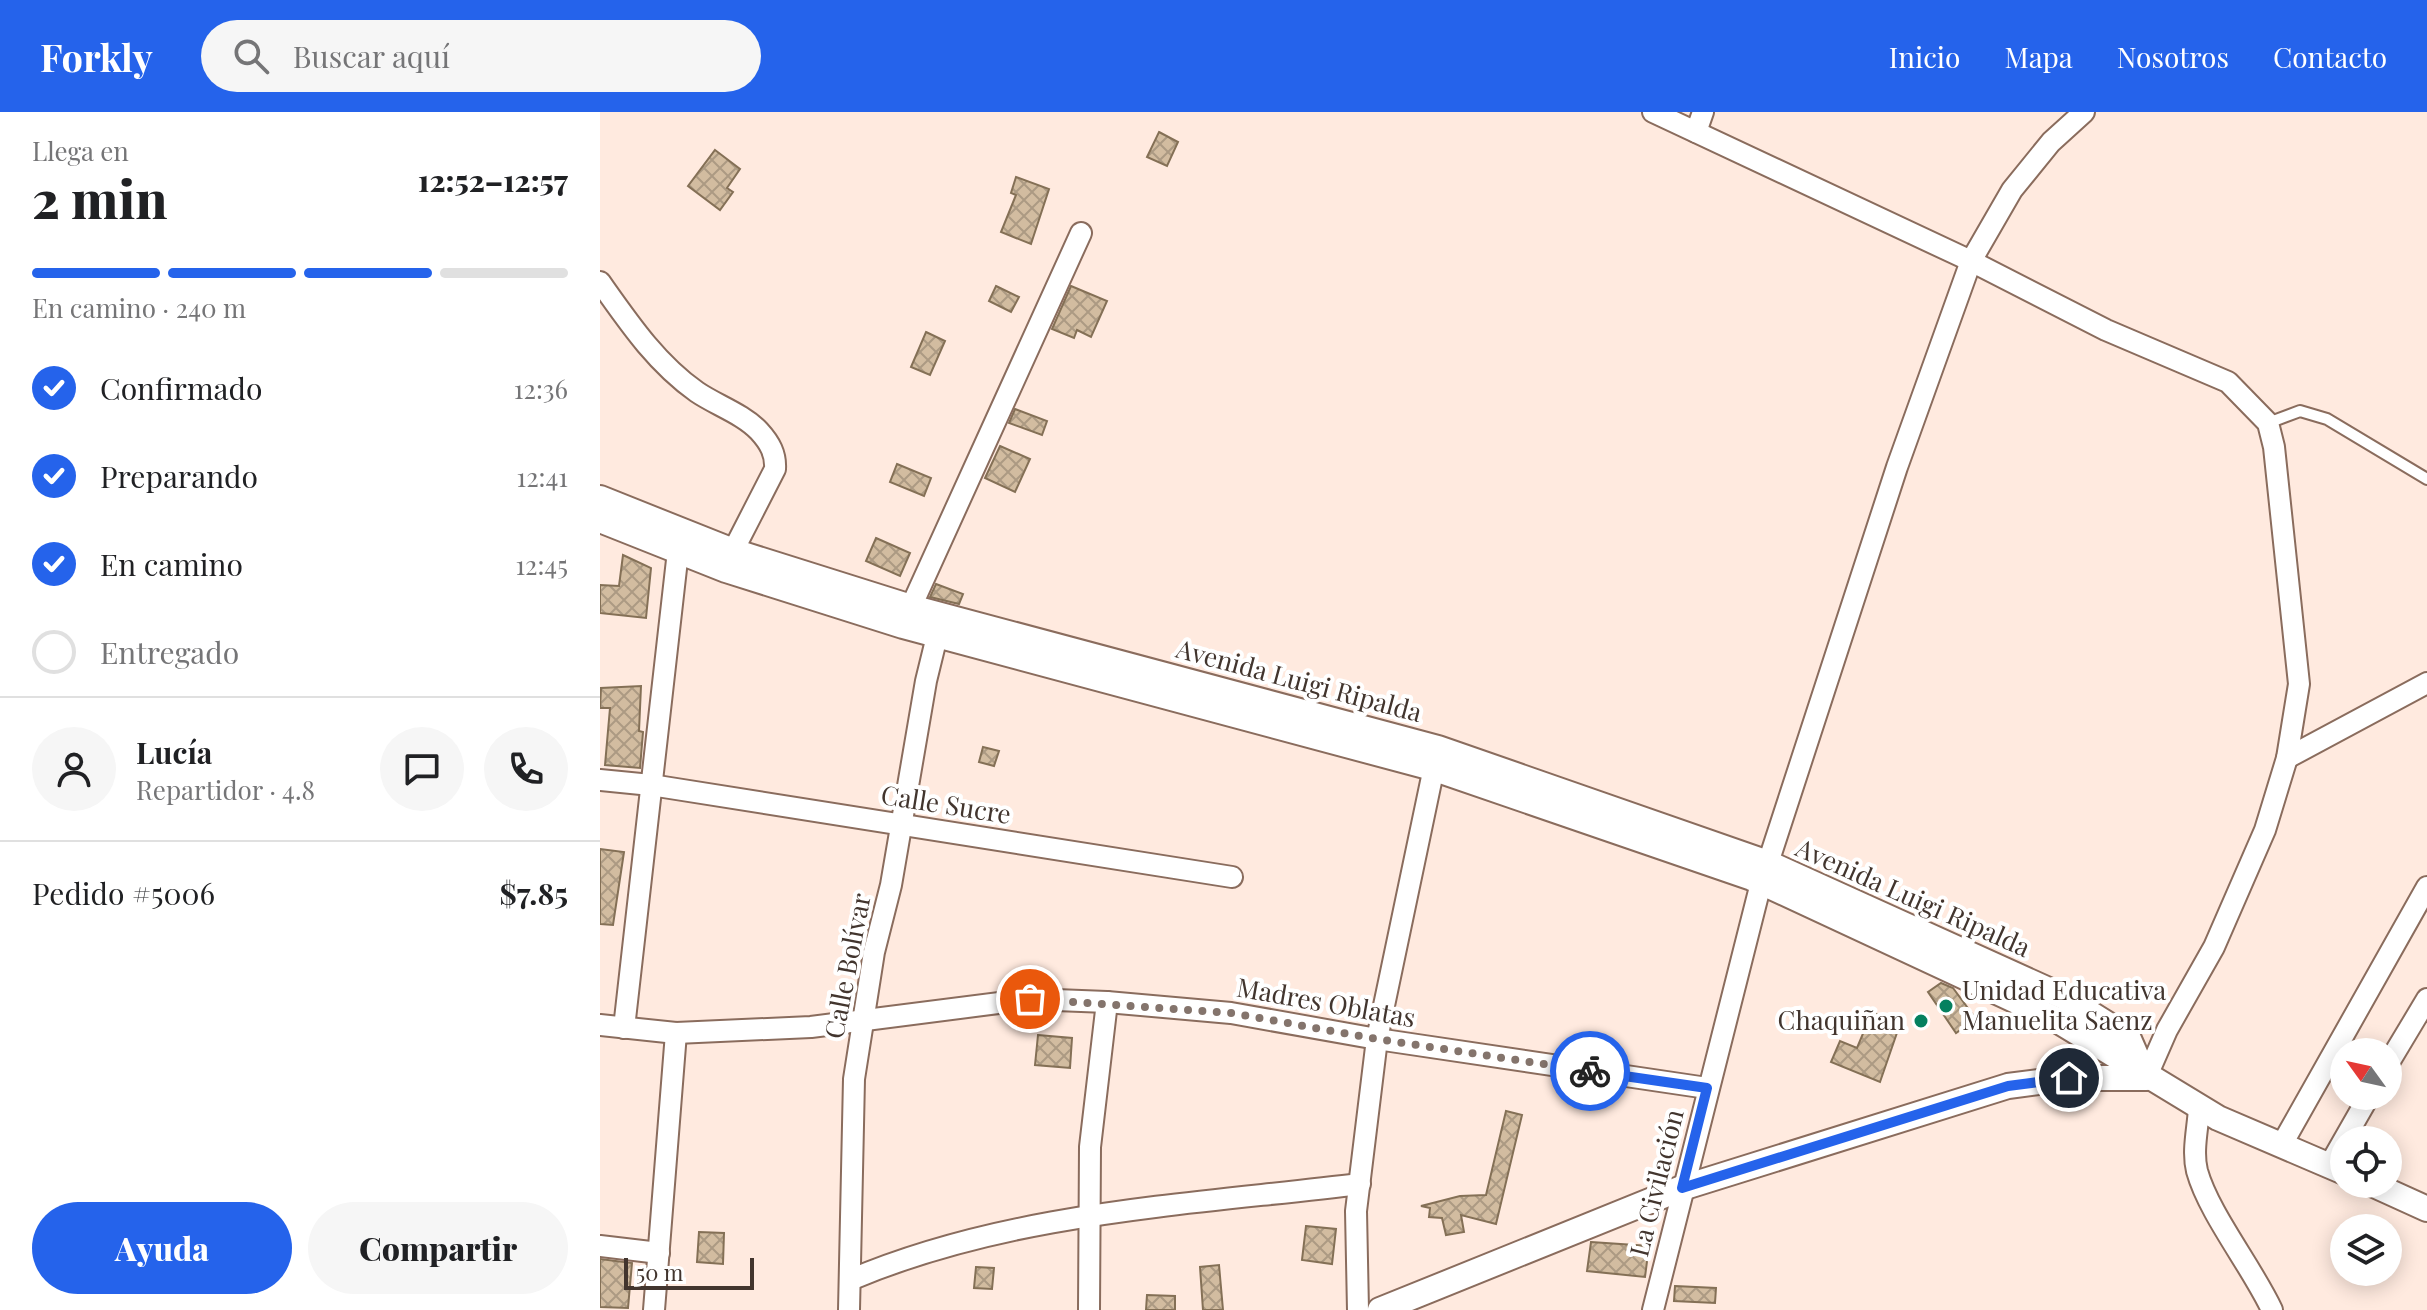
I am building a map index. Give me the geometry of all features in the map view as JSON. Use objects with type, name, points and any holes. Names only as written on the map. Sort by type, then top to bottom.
[{"type":"street","points":[[1380,1310],[1682,1188],[2008,1086],[2069,1078],[2146,1078],[2167,1030],[2214,947],[2265,830],[2287,758],[2299,684],[2274,447],[2268,423],[2228,382],[2106,330],[1971,261],[1653,112]]},
{"type":"street","points":[[1696,132],[1703,112]]},
{"type":"street","name":"La Civilación","points":[[1653,1310],[1764,873],[1897,467],[1971,261],[2012,190],[2051,142],[2084,112]]},
{"type":"street","points":[[907,616],[1081,233]]},
{"type":"street","points":[[600,282],[643,342],[666,367],[696,391],[758,429],[771,446],[776,457],[775,469],[733,551]]},
{"type":"street","name":"Avenida Luigi Ripalda","points":[[600,498],[682,541],[726,570],[1435,758],[1764,873],[2055,1019],[2199,1108],[2330,1166]]},
{"type":"street","name":"Avenida Luigi Ripalda","points":[[600,520],[733,551],[907,616],[937,636],[1435,758]]},
{"type":"street","points":[[624,1028],[682,541]]},
{"type":"street","name":"Calle Bolívar","points":[[849,1310],[854,1079],[861,1021],[937,636]]},
{"type":"street","points":[[2287,758],[2427,683]]},
{"type":"street","points":[[1358,1310],[1356,1211],[1377,1039],[1435,758]]},
{"type":"street","name":"Calle Sucre","points":[[600,780],[651,785],[1232,877]]},
{"type":"street","points":[[2281,1146],[2427,887]]},
{"type":"street","name":"Madres Oblatas","points":[[600,1025],[676,1033],[861,1021],[1030,999],[1107,1002],[1231,1013],[1377,1039],[1707,1088]]},
{"type":"street","points":[[2402,1041],[2427,999]]},
{"type":"street","points":[[1089,1310],[1090,1147],[1107,1002]]},
{"type":"street","points":[[654,1310],[676,1033]]},
{"type":"street","points":[[2199,1108],[2197,1170],[2208,1196],[2256,1274],[2272,1310]]},
{"type":"street","points":[[850,1280],[884,1264],[1006,1230],[1091,1216],[1360,1184]]},
{"type":"street","points":[[2402,1198],[2427,1209]]},
{"type":"street","points":[[600,1246],[659,1253]]},
{"type":"lane","points":[[2268,423],[2300,411],[2327,419],[2427,479]]},
{"type":"building","points":[[1159,132],[1178,142],[1167,166],[1147,157]]},
{"type":"building","points":[[715,150],[740,169],[727,188],[733,192],[720,210],[688,186]]},
{"type":"building","points":[[1016,177],[1049,189],[1031,244],[1001,232],[1016,195],[1011,193]]},
{"type":"building","points":[[996,286],[1019,297],[1011,312],[989,301]]},
{"type":"building","points":[[1071,286],[1107,301],[1091,337],[1077,330],[1074,338],[1052,329]]},
{"type":"building","points":[[926,332],[945,341],[930,375],[911,367]]},
{"type":"building","points":[[1015,409],[1047,421],[1042,435],[1009,423]]},
{"type":"building","points":[[1000,446],[1030,459],[1015,492],[985,478]]},
{"type":"building","points":[[897,464],[931,478],[924,496],[890,482]]},
{"type":"building","points":[[876,538],[910,553],[900,576],[866,561]]},
{"type":"building","points":[[623,555],[651,568],[646,618],[600,613],[600,585],[619,586]]},
{"type":"building","points":[[936,584],[963,594],[959,604],[930,597]]},
{"type":"building","points":[[641,686],[639,731],[643,732],[640,768],[605,765],[610,708],[600,708],[601,688]]},
{"type":"building","points":[[983,747],[999,751],[994,766],[979,762]]},
{"type":"building","points":[[600,849],[624,852],[613,925],[600,924]]},
{"type":"building","points":[[1941,983],[1953,988],[1976,1019],[1956,1033],[1928,992]]},
{"type":"building","points":[[1872,1012],[1900,1024],[1880,1082],[1831,1062],[1840,1041],[1857,1048]]},
{"type":"building","points":[[1038,1035],[1072,1038],[1070,1068],[1035,1065]]},
{"type":"building","points":[[1506,1111],[1522,1115],[1496,1224],[1461,1215],[1464,1232],[1446,1235],[1442,1218],[1429,1217],[1430,1208],[1421,1206],[1460,1196],[1486,1195]]},
{"type":"building","points":[[1306,1226],[1336,1229],[1332,1264],[1302,1260]]},
{"type":"building","points":[[699,1232],[724,1233],[723,1264],[697,1262]]},
{"type":"building","points":[[1591,1242],[1649,1246],[1645,1277],[1587,1271]]},
{"type":"building","points":[[600,1259],[632,1263],[628,1308],[600,1307]]},
{"type":"building","points":[[1219,1265],[1223,1310],[1203,1310],[1200,1267]]},
{"type":"building","points":[[976,1267],[994,1268],[992,1289],[974,1288]]},
{"type":"building","points":[[1675,1286],[1716,1288],[1715,1303],[1674,1301]]},
{"type":"building","points":[[1147,1295],[1175,1296],[1175,1310],[1146,1310]]},
{"type":"way so far","points":[[1030,999],[1231,1013],[1590,1071]]},
{"type":"place","name":"Unidad Educativa Manuelita Saenz","points":[[1946,1006]]},
{"type":"place","name":"Chaquiñan","points":[[1921,1021]]},
{"type":"route","points":[[1590,1071],[1707,1088],[1682,1188],[2008,1086],[2069,1078]]}]
